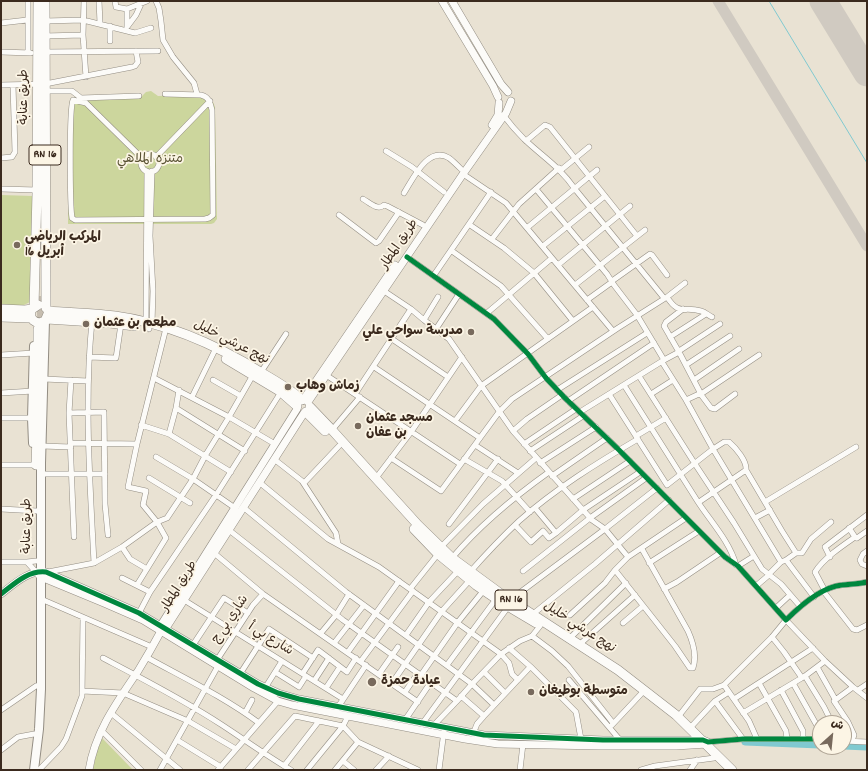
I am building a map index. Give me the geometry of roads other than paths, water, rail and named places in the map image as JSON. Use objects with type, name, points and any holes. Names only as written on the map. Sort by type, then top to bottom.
[{"type":"highway","name":"طريق عنابة","points":[[38,1],[37,52],[42,86],[45,183],[38,407],[39,464]]},
{"type":"highway","name":"طريق عنابة","points":[[37,52],[44,36],[45,1]]},
{"type":"highway","name":"طريق عنابة","points":[[41,312],[37,192],[42,86]]},
{"type":"highway","points":[[1,309],[21,310],[29,304],[41,312]]},
{"type":"highway","name":"نهج عرشي خليل","points":[[1,317],[41,312],[116,316],[196,338],[227,353],[303,406],[332,430],[418,525],[439,551],[452,558],[484,590],[496,599],[533,614],[618,670],[678,717],[732,770]]},
{"type":"highway","name":"نهج عرشي خليل","points":[[41,312],[92,321],[149,325],[214,352],[295,394],[303,406],[339,446],[458,571],[470,576],[540,626],[586,654],[641,694],[703,742],[714,758],[726,770]]},
{"type":"main road","points":[[442,1],[494,88],[499,100],[506,105],[511,101],[512,97],[501,84],[452,1]]},
{"type":"main road","points":[[454,21],[462,17]]},
{"type":"main road","points":[[476,59],[484,54]]},
{"type":"main road","points":[[499,100],[502,92],[508,92]]},
{"type":"main road","name":"طريق المطار","points":[[89,770],[93,748],[101,730],[235,508],[275,444],[303,406],[497,117],[499,112],[499,100]]},
{"type":"main road","name":"طريق المطار","points":[[324,374],[384,291],[444,192],[504,116],[511,101]]},
{"type":"main road","points":[[39,464],[33,436],[32,418],[34,353],[41,312]]},
{"type":"main road","points":[[39,464],[42,446],[44,379],[41,312]]},
{"type":"main road","name":"طريق المطار","points":[[163,628],[184,600],[244,507],[274,459],[303,406]]},
{"type":"main road","name":"طريق عنابة","points":[[39,464],[41,474],[39,770]]},
{"type":"main road","name":"طريق عنابة","points":[[29,770],[34,734],[41,573],[36,561],[39,464]]},
{"type":"main road","points":[[1,594],[22,578],[41,573],[139,613],[278,701],[405,720],[433,726],[444,732],[513,737],[703,742]]},
{"type":"main road","points":[[41,573],[163,628],[193,645],[218,663],[265,688],[337,710],[348,716],[444,732],[483,742],[601,746],[703,742]]},
{"type":"street","points":[[28,1],[27,20],[37,52]]},
{"type":"street","points":[[84,1],[83,35],[86,77]]},
{"type":"street","points":[[99,1],[100,23]]},
{"type":"street","points":[[115,1],[116,7],[127,9],[133,5],[144,2]]},
{"type":"street","points":[[156,1],[159,8],[162,40],[173,57],[194,83],[198,94]]},
{"type":"street","points":[[127,28],[144,2]]},
{"type":"street","points":[[127,9],[127,28]]},
{"type":"street","points":[[1,23],[27,20]]},
{"type":"street","points":[[45,21],[83,20],[127,28],[136,33],[151,28]]},
{"type":"street","points":[[110,26],[110,41]]},
{"type":"street","points":[[44,36],[83,35]]},
{"type":"street","points":[[42,86],[134,67],[138,62],[136,51]]},
{"type":"street","points":[[1,52],[158,51]]},
{"type":"street","points":[[1,85],[42,86],[72,91],[81,98],[140,96]]},
{"type":"street","points":[[1,158],[12,157],[15,152],[13,85]]},
{"type":"street","points":[[142,158],[86,102],[73,100],[71,107],[70,129],[72,218],[75,220],[205,219],[212,217],[212,110],[210,101],[206,96],[198,94],[165,94]]},
{"type":"street","points":[[156,157],[210,101]]},
{"type":"street","points":[[504,116],[526,141],[560,169],[636,264],[674,307],[700,311],[712,317]]},
{"type":"street","points":[[526,141],[545,125],[548,125],[637,236]]},
{"type":"street","points":[[492,239],[513,210],[560,169],[589,147]]},
{"type":"street","points":[[386,151],[418,172],[444,192]]},
{"type":"street","points":[[147,154],[154,155],[156,157],[158,159],[158,166],[149,171],[144,170],[141,165],[142,158],[147,154]]},
{"type":"street","points":[[404,193],[427,159],[435,156],[449,158],[462,171],[500,198],[513,210],[613,331]]},
{"type":"street","points":[[528,227],[597,170]]},
{"type":"street","points":[[149,171],[149,325]]},
{"type":"street","points":[[1,189],[37,192]]},
{"type":"street","points":[[536,189],[600,264],[637,315],[654,343],[673,380],[754,518],[783,561],[814,597]]},
{"type":"street","points":[[434,275],[470,225],[491,192]]},
{"type":"street","points":[[543,246],[605,196]]},
{"type":"street","points":[[363,199],[378,208],[386,205],[423,225]]},
{"type":"street","points":[[558,265],[630,206]]},
{"type":"street","points":[[339,215],[376,243],[379,241],[399,212]]},
{"type":"street","points":[[470,225],[519,259],[534,273],[573,321]]},
{"type":"street","points":[[575,285],[645,230]]},
{"type":"street","points":[[452,251],[493,280],[509,294],[548,339]]},
{"type":"street","points":[[588,300],[651,254],[667,275]]},
{"type":"street","points":[[405,255],[487,313],[505,329],[528,354],[557,390],[596,427],[720,553],[732,563],[737,565],[825,661],[867,698]]},
{"type":"street","points":[[487,313],[552,258]]},
{"type":"street","points":[[391,458],[441,491],[499,412],[512,399],[546,378],[685,283]]},
{"type":"street","points":[[384,291],[412,309],[449,339],[513,431],[590,518],[605,529],[628,557]]},
{"type":"street","points":[[436,329],[459,294]]},
{"type":"street","points":[[424,320],[438,297]]},
{"type":"street","points":[[455,422],[481,386],[593,307]]},
{"type":"street","points":[[355,394],[412,309]]},
{"type":"street","points":[[683,309],[664,324],[664,326],[701,395],[713,409],[735,394]]},
{"type":"street","points":[[670,337],[706,314]]},
{"type":"street","points":[[92,321],[88,380],[88,443],[94,562]]},
{"type":"street","points":[[89,357],[116,358],[121,324]]},
{"type":"street","points":[[524,444],[640,376],[720,324]]},
{"type":"street","points":[[137,585],[166,538],[157,522],[143,505],[146,491],[128,487],[141,425],[165,332]]},
{"type":"street","points":[[557,390],[647,333]]},
{"type":"street","points":[[27,562],[41,573],[94,562],[122,547],[157,522],[167,518],[193,479],[218,433],[241,396],[286,334]]},
{"type":"street","points":[[686,365],[730,336]]},
{"type":"street","points":[[392,339],[448,377]]},
{"type":"street","points":[[568,401],[654,343]]},
{"type":"street","points":[[694,380],[739,349]]},
{"type":"street","points":[[192,397],[214,352]]},
{"type":"street","points":[[1,355],[34,353]]},
{"type":"street","points":[[686,400],[697,394],[701,395],[759,355]]},
{"type":"street","points":[[376,478],[411,432],[462,357]]},
{"type":"street","points":[[374,367],[480,438]]},
{"type":"street","points":[[324,374],[460,464]]},
{"type":"street","points":[[640,376],[694,464],[714,492],[762,569],[781,584],[800,606]]},
{"type":"street","points":[[154,378],[229,417],[275,444]]},
{"type":"street","points":[[44,379],[88,380]]},
{"type":"street","points":[[70,380],[69,412],[74,537]]},
{"type":"street","points":[[213,380],[241,396]]},
{"type":"street","points":[[651,394],[673,380]]},
{"type":"street","points":[[624,385],[726,542],[734,555],[737,565]]},
{"type":"street","points":[[170,434],[179,390]]},
{"type":"street","points":[[1,393],[33,391]]},
{"type":"street","points":[[139,613],[150,592],[216,495],[281,392]]},
{"type":"street","points":[[609,394],[667,485]]},
{"type":"street","points":[[513,431],[562,395]]},
{"type":"street","points":[[332,430],[360,397]]},
{"type":"street","points":[[176,408],[218,433],[244,451]]},
{"type":"street","points":[[69,412],[104,412],[105,504],[108,536]]},
{"type":"street","points":[[530,451],[580,412]]},
{"type":"street","points":[[1,418],[32,418]]},
{"type":"street","points":[[392,683],[442,611],[470,576],[515,525],[562,486],[666,418]]},
{"type":"street","points":[[141,425],[170,434],[231,472]]},
{"type":"street","points":[[540,463],[596,427]]},
{"type":"street","points":[[452,558],[465,542],[515,496],[607,438]]},
{"type":"street","points":[[422,724],[509,603],[658,489],[667,485],[724,442],[729,442],[746,463],[746,470],[796,553]]},
{"type":"street","points":[[42,446],[88,443],[137,444]]},
{"type":"street","points":[[475,445],[518,473]]},
{"type":"street","points":[[304,483],[339,446]]},
{"type":"street","points":[[765,502],[856,447]]},
{"type":"street","points":[[156,457],[193,479],[235,508]]},
{"type":"street","points":[[337,710],[361,661],[439,551],[483,504],[536,458]]},
{"type":"street","points":[[274,459],[304,483],[336,533],[338,544]]},
{"type":"street","points":[[464,459],[502,481],[530,512]]},
{"type":"street","points":[[449,524],[498,460]]},
{"type":"street","points":[[573,499],[630,461]]},
{"type":"street","points":[[1,465],[39,464]]},
{"type":"street","points":[[699,502],[746,470]]},
{"type":"street","points":[[515,525],[531,542],[543,531],[549,538],[583,510],[640,472]]},
{"type":"street","points":[[41,474],[105,474]]},
{"type":"street","points":[[149,478],[190,503]]},
{"type":"street","points":[[523,570],[590,518],[646,478]]},
{"type":"street","points":[[259,482],[328,539],[379,567],[483,640],[501,654],[509,663],[512,674],[518,680]]},
{"type":"street","points":[[533,614],[618,545],[669,500]]},
{"type":"street","points":[[244,507],[349,594],[459,674],[493,704]]},
{"type":"street","points":[[535,508],[556,533]]},
{"type":"street","points":[[1,509],[37,511]]},
{"type":"street","points":[[754,518],[770,510]]},
{"type":"street","points":[[830,557],[824,548],[825,546],[867,515]]},
{"type":"street","points":[[570,615],[605,583],[628,557],[686,518]]},
{"type":"street","points":[[756,586],[783,561],[796,553],[804,552],[811,539],[831,522]]},
{"type":"street","points":[[849,528],[856,537],[830,557],[815,572],[824,591],[853,629],[857,630],[866,626]]},
{"type":"street","points":[[229,530],[336,615],[457,701]]},
{"type":"street","points":[[650,563],[699,531]]},
{"type":"street","points":[[857,538],[867,531]]},
{"type":"street","points":[[122,547],[130,559],[147,569]]},
{"type":"street","points":[[615,570],[679,651],[687,665],[690,668],[694,668],[692,641],[642,549]]},
{"type":"street","points":[[867,551],[863,554],[860,560],[862,564],[867,566]]},
{"type":"street","points":[[214,553],[263,594],[335,642],[418,702]]},
{"type":"street","points":[[664,588],[677,582],[720,553]]},
{"type":"street","points":[[737,565],[754,556]]},
{"type":"street","points":[[1,562],[36,561]]},
{"type":"street","points":[[406,635],[429,602],[458,571]]},
{"type":"street","points":[[122,578],[150,592]]},
{"type":"street","points":[[348,652],[399,581]]},
{"type":"street","points":[[678,717],[700,689],[713,689],[724,685],[772,637],[800,606],[824,591],[842,584],[867,582]]},
{"type":"street","points":[[570,638],[626,583]]},
{"type":"street","points":[[405,692],[484,590]]},
{"type":"street","name":"شاري بي ج","points":[[160,770],[178,740],[236,632],[248,613],[263,594]]},
{"type":"street","points":[[321,633],[336,615],[349,594]]},
{"type":"street","points":[[580,644],[635,595]]},
{"type":"street","points":[[776,608],[790,595]]},
{"type":"street","points":[[193,645],[224,598],[248,613]]},
{"type":"street","points":[[447,665],[496,599]]},
{"type":"street","points":[[41,600],[152,647]]},
{"type":"street","name":"شارع بي أ","points":[[184,600],[343,699]]},
{"type":"street","points":[[335,642],[364,605]]},
{"type":"street","points":[[623,623],[643,606]]},
{"type":"street","points":[[39,770],[57,753],[66,739],[82,691],[83,618]]},
{"type":"street","points":[[433,726],[501,654],[520,641],[532,636],[540,626]]},
{"type":"street","points":[[240,674],[269,630],[313,658]]},
{"type":"street","points":[[532,636],[552,651],[568,666],[613,723]]},
{"type":"street","points":[[772,637],[803,677],[828,715]]},
{"type":"street","points":[[379,674],[398,647]]},
{"type":"street","points":[[509,648],[576,712],[582,739]]},
{"type":"street","points":[[734,699],[813,648]]},
{"type":"street","points":[[275,672],[299,687],[318,650],[347,672],[361,661]]},
{"type":"street","points":[[146,657],[205,689],[259,723]]},
{"type":"street","points":[[103,658],[194,708],[291,770]]},
{"type":"street","points":[[314,681],[329,658]]},
{"type":"street","points":[[265,688],[282,661]]},
{"type":"street","points":[[743,713],[803,677],[825,661]]},
{"type":"street","points":[[326,688],[340,667]]},
{"type":"street","points":[[473,734],[477,724],[493,704],[530,667]]},
{"type":"street","points":[[817,667],[836,699],[834,701],[843,715]]},
{"type":"street","points":[[484,672],[505,693]]},
{"type":"street","points":[[568,680],[620,740]]},
{"type":"street","points":[[405,720],[431,682]]},
{"type":"street","points":[[759,683],[786,731],[787,739]]},
{"type":"street","points":[[793,683],[812,717]]},
{"type":"street","points":[[836,699],[867,684]]},
{"type":"street","points":[[724,685],[749,721],[757,739]]},
{"type":"street","points":[[1,710],[36,686]]},
{"type":"street","points":[[781,690],[803,731],[802,738]]},
{"type":"street","points":[[82,691],[123,693],[188,721],[236,749]]},
{"type":"street","points":[[690,728],[715,701],[729,692]]},
{"type":"street","points":[[609,728],[641,694]]},
{"type":"street","points":[[461,696],[484,716]]},
{"type":"street","points":[[245,713],[252,700]]},
{"type":"street","points":[[178,740],[219,768],[278,701]]},
{"type":"street","points":[[715,701],[743,738]]},
{"type":"street","points":[[111,713],[180,770]]},
{"type":"street","points":[[248,770],[296,716],[343,726],[358,742],[418,770]]},
{"type":"street","points":[[307,770],[343,726],[348,716]]},
{"type":"street","points":[[284,766],[319,721]]},
{"type":"street","points":[[101,730],[141,770]]},
{"type":"street","points":[[852,731],[854,735],[852,742],[867,742]]},
{"type":"street","points":[[439,770],[444,732]]},
{"type":"street","points":[[1,750],[18,737],[34,734]]},
{"type":"street","points":[[703,742],[743,738],[812,739]]},
{"type":"street","points":[[335,770],[358,742]]},
{"type":"street","points":[[520,770],[523,744]]},
{"type":"street","points":[[376,770],[388,756]]},
{"type":"street","points":[[641,770],[655,766],[714,758]]},
{"type":"street","points":[[690,770],[697,760]]},
{"type":"street","points":[[343,761],[354,770]]},
{"type":"waterway","points":[[769,1],[867,163]]},
{"type":"waterway","points":[[745,742],[812,745]]},
{"type":"waterway","points":[[852,746],[867,747]]},
{"type":"tunnel","points":[[41,296],[42,329]]},
{"type":"place","name":"المركب الرياضي 16 أبريل","points":[[17,245]]},
{"type":"place","name":"مطعم بن عثمان","points":[[86,324]]},
{"type":"place","name":"مدرسة سواحي علي","points":[[471,332]]},
{"type":"place","name":"زماش وهاب","points":[[288,387]]},
{"type":"place","name":"مسجد عثمان بن عفان","points":[[358,426]]},
{"type":"place","name":"عيادة حمزة","points":[[372,682]]},
{"type":"place","name":"متوسطة بوطيغان","points":[[531,692]]},
{"type":"park label","name":"متنزه الملاهي","points":[[150,160]]}]
